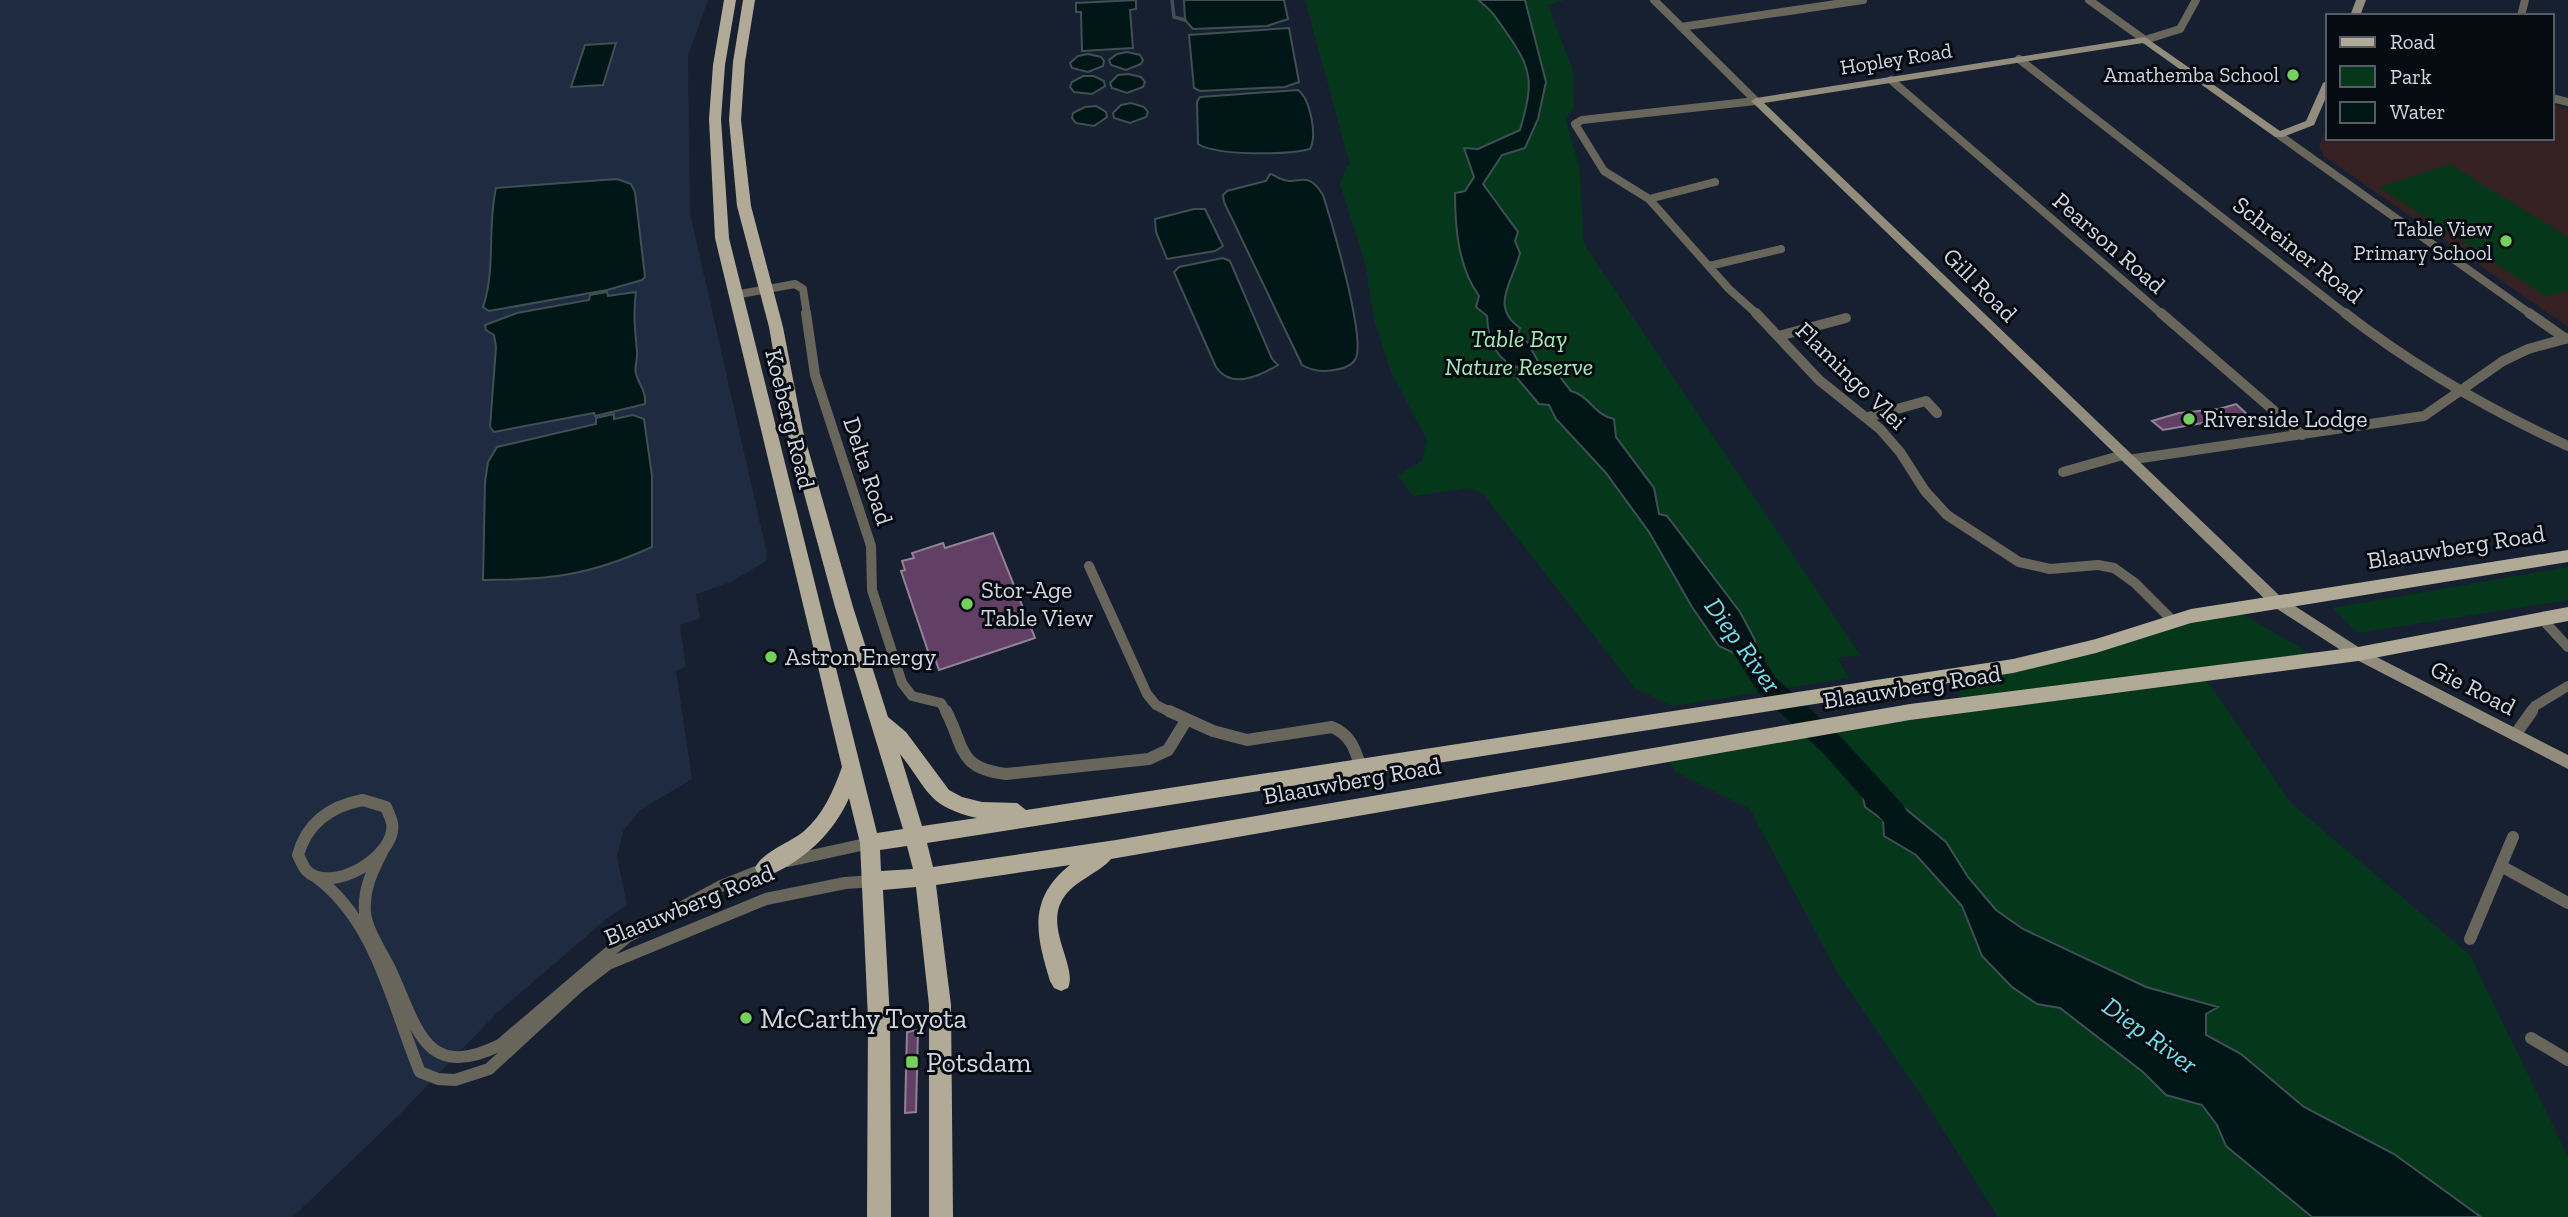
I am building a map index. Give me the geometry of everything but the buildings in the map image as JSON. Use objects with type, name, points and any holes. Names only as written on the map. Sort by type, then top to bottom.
[{"type":"main road","name":"Koeberg Road","points":[[730,0],[719,65],[715,119],[722,238],[870,843],[874,881],[881,1144],[879,1217]]},
{"type":"main road","name":"Koeberg Road","points":[[749,0],[740,46],[735,120],[744,206],[765,288],[795,431],[925,877],[940,1005],[941,1217]]},
{"type":"main road","name":"Blaauwberg Road","points":[[870,843],[1069,810],[1653,724],[2049,659],[2172,620],[2276,601],[2568,556]]},
{"type":"main road","name":"Blaauwberg Road","points":[[874,881],[925,877],[1116,849],[1910,712],[2358,654],[2568,614]]},
{"type":"main road","points":[[877,719],[901,741],[930,786],[950,802],[985,811],[1069,810]]},
{"type":"main road","points":[[765,868],[824,826],[837,808],[852,764]]},
{"type":"main road","points":[[1061,981],[1046,931],[1050,901],[1058,887],[1071,874],[1116,849]]},
{"type":"street","name":"Gill Road","points":[[1654,0],[2276,601]]},
{"type":"street","points":[[1681,27],[1863,0]]},
{"type":"street","points":[[2089,0],[2567,339]]},
{"type":"street","name":"Hopley Road","points":[[1582,120],[1756,101],[2146,40],[2180,29],[2196,0]]},
{"type":"street","name":"Schreiner Road","points":[[2019,59],[2395,352],[2460,393],[2568,446]]},
{"type":"street","name":"Pearson Road","points":[[1891,80],[2302,435]]},
{"type":"street","points":[[2279,135],[2310,123],[2326,87]]},
{"type":"street","name":"Flamingo Vlei","points":[[1582,120],[1576,122],[1576,126],[1604,171],[1649,199],[1709,267],[1819,380],[1868,417],[1900,453],[1938,507],[1998,551],[2032,566],[2063,569],[2107,565],[2115,568],[2135,583],[2172,620]]},
{"type":"street","points":[[1649,199],[1715,182]]},
{"type":"street","points":[[1709,267],[1781,249]]},
{"type":"street","name":"Delta Road","points":[[735,295],[792,283],[803,289],[815,375],[871,546],[872,590],[902,683],[912,696],[931,698],[944,706],[963,755],[978,767],[996,774],[1059,770],[1149,759],[1168,750],[1187,719]]},
{"type":"street","points":[[1779,336],[1846,318]]},
{"type":"street","points":[[2063,472],[2125,458],[2424,416],[2460,393],[2497,364],[2519,352],[2567,339]]},
{"type":"street","points":[[1868,417],[1926,401],[1937,413]]},
{"type":"street","points":[[1089,566],[1150,698],[1156,705],[1187,719],[1251,741],[1321,727],[1339,728],[1355,742],[1361,768]]},
{"type":"street","name":"Gie Road","points":[[2276,601],[2358,654],[2519,728],[2568,762]]},
{"type":"street","points":[[2542,619],[2568,648]]},
{"type":"street","points":[[2519,728],[2535,706],[2568,686]]},
{"type":"street","points":[[363,800],[386,807],[393,827],[366,884],[365,915],[422,1038],[433,1052],[444,1057],[467,1058],[461,1080],[436,1080],[420,1072],[352,910],[332,885],[316,877],[300,865],[300,844],[313,824],[342,805],[363,800]]},
{"type":"street","points":[[2470,939],[2514,837]]},
{"type":"street","name":"Blaauwberg Road","points":[[467,1058],[500,1045],[627,937],[721,886],[765,868],[870,843]]},
{"type":"street","points":[[316,877],[350,874],[382,852]]},
{"type":"street","points":[[2501,866],[2568,903]]},
{"type":"street","name":"Blaauwberg Road","points":[[461,1080],[489,1069],[511,1052],[578,987],[608,964],[766,899],[845,883],[874,881]]},
{"type":"street","points":[[2531,1038],[2566,1054]]},
{"type":"shaded area","points":[[0,0],[708,0],[688,55],[690,213],[767,554],[766,561],[731,582],[696,594],[700,618],[680,625],[686,667],[676,671],[692,779],[640,810],[623,831],[617,857],[627,905],[604,921],[498,1012],[399,1115],[293,1217],[0,1217]]},
{"type":"shaded area","name":"Table View Primary School","points":[[2554,105],[2568,109],[2568,327],[2324,156],[2319,147],[2326,129],[2326,140],[2554,140]]},
{"type":"green space","name":"Table Bay Nature Reserve","points":[[1305,0],[1565,0],[1548,5],[1573,71],[1574,109],[1565,118],[1579,166],[1584,244],[1860,655],[1837,658],[1849,678],[1672,706],[1635,688],[1483,494],[1469,488],[1413,496],[1398,476],[1422,461],[1427,440],[1391,372],[1374,320],[1366,266],[1340,184],[1347,166],[1350,165]]},
{"type":"green space","points":[[2450,164],[2568,237],[2568,290],[2547,297],[2379,187]]},
{"type":"green space","points":[[2568,567],[2568,600],[2358,633],[2333,608]]},
{"type":"green space","points":[[2240,613],[2311,654],[1965,700],[1949,679],[2181,623]]},
{"type":"green space","points":[[2203,675],[2291,803],[2470,955],[2568,1157],[2568,1217],[1998,1217],[1925,1101],[1837,972],[1750,809],[1676,772],[1663,754]]},
{"type":"water","points":[[1136,0],[1136,9],[1130,10],[1133,48],[1082,51],[1081,12],[1076,12],[1076,3]]},
{"type":"water","points":[[1184,0],[1284,0],[1288,19],[1267,26],[1193,29],[1185,20]]},
{"type":"water","points":[[1478,0],[1525,0],[1546,82],[1538,119],[1525,148],[1502,155],[1483,184],[1518,232],[1515,241],[1520,253],[1506,293],[1506,311],[1520,328],[1518,335],[1528,343],[1539,363],[1550,364],[1571,391],[1583,397],[1602,414],[1614,419],[1616,437],[1654,488],[1659,514],[1667,516],[1740,612],[1755,640],[1753,650],[1736,654],[1719,646],[1692,607],[1649,532],[1606,473],[1556,419],[1549,405],[1539,404],[1517,378],[1519,368],[1499,355],[1489,333],[1487,316],[1476,307],[1479,296],[1462,260],[1456,219],[1455,193],[1465,191],[1474,177],[1464,148],[1478,149],[1520,130],[1529,89],[1522,57],[1494,15]]},
{"type":"water","points":[[1289,28],[1299,82],[1285,87],[1200,91],[1194,88],[1189,35]]},
{"type":"water","points":[[616,43],[603,85],[571,87],[585,45]]},
{"type":"water","points":[[1127,52],[1140,55],[1143,60],[1141,64],[1126,70],[1111,65],[1109,60],[1117,54]]},
{"type":"water","points":[[1088,54],[1101,57],[1103,66],[1088,72],[1072,68],[1070,63],[1078,56]]},
{"type":"water","points":[[1118,75],[1141,77],[1145,82],[1143,87],[1127,93],[1112,88],[1110,83]]},
{"type":"water","points":[[1083,76],[1094,76],[1104,81],[1105,86],[1092,94],[1074,92],[1070,87],[1072,82]]},
{"type":"water","points":[[1298,90],[1303,95],[1312,118],[1313,136],[1310,149],[1252,153],[1220,151],[1198,144],[1197,102],[1200,97]]},
{"type":"water","points":[[1131,103],[1144,107],[1148,112],[1146,117],[1130,123],[1114,118],[1113,113],[1121,105]]},
{"type":"water","points":[[1096,106],[1106,112],[1107,117],[1094,126],[1076,123],[1072,118],[1073,113],[1085,107]]},
{"type":"water","points":[[1270,174],[1292,181],[1307,180],[1323,195],[1346,278],[1356,327],[1356,358],[1343,368],[1322,371],[1302,365],[1224,202],[1223,195],[1227,191],[1266,181]]},
{"type":"water","points":[[617,179],[631,184],[635,192],[645,277],[642,280],[607,290],[489,311],[483,307],[489,278],[496,188]]},
{"type":"water","points":[[1194,209],[1205,209],[1223,246],[1215,251],[1167,259],[1156,232],[1155,219]]},
{"type":"water","points":[[1223,258],[1230,261],[1272,359],[1278,365],[1245,379],[1229,378],[1216,367],[1174,272],[1179,267]]},
{"type":"water","points":[[607,292],[608,296],[636,292],[636,371],[645,404],[595,416],[594,413],[494,432],[490,427],[496,347],[494,335],[486,330],[485,325],[517,313],[589,300],[590,295]]},
{"type":"water","points":[[614,414],[614,419],[633,415],[644,419],[652,476],[652,547],[609,564],[570,574],[529,579],[483,580],[485,482],[488,462],[497,447],[596,424],[596,418]]},
{"type":"water","points":[[1861,789],[1891,797],[1946,842],[1968,877],[1996,910],[2023,929],[2146,987],[2218,1007],[2206,1014],[2206,1035],[2241,1054],[2304,1107],[2394,1154],[2481,1217],[2312,1217],[2226,1146],[2217,1125],[2202,1105],[2166,1095],[2143,1072],[2060,1008],[2037,1004],[2012,987],[1982,956],[1962,906],[1916,855],[1884,836],[1883,820],[1865,807]]},
{"type":"waterway","points":[[1172,0],[1174,17],[1185,20]]},
{"type":"waterway","name":"Diep River","points":[[1727,624],[1767,685],[1832,745],[1894,814]]},
{"type":"place","name":"Amathemba School","points":[[2293,75]]},
{"type":"place","name":"Table View Primary School","points":[[2506,241]]},
{"type":"place","name":"Riverside Lodge","points":[[2189,419]]},
{"type":"place","name":"Stor-Age Table View","points":[[967,604]]},
{"type":"place","name":"Astron Energy","points":[[771,657]]},
{"type":"place","name":"McCarthy Toyota","points":[[746,1018]]},
{"type":"place","name":"Potsdam","points":[[912,1062]]}]
